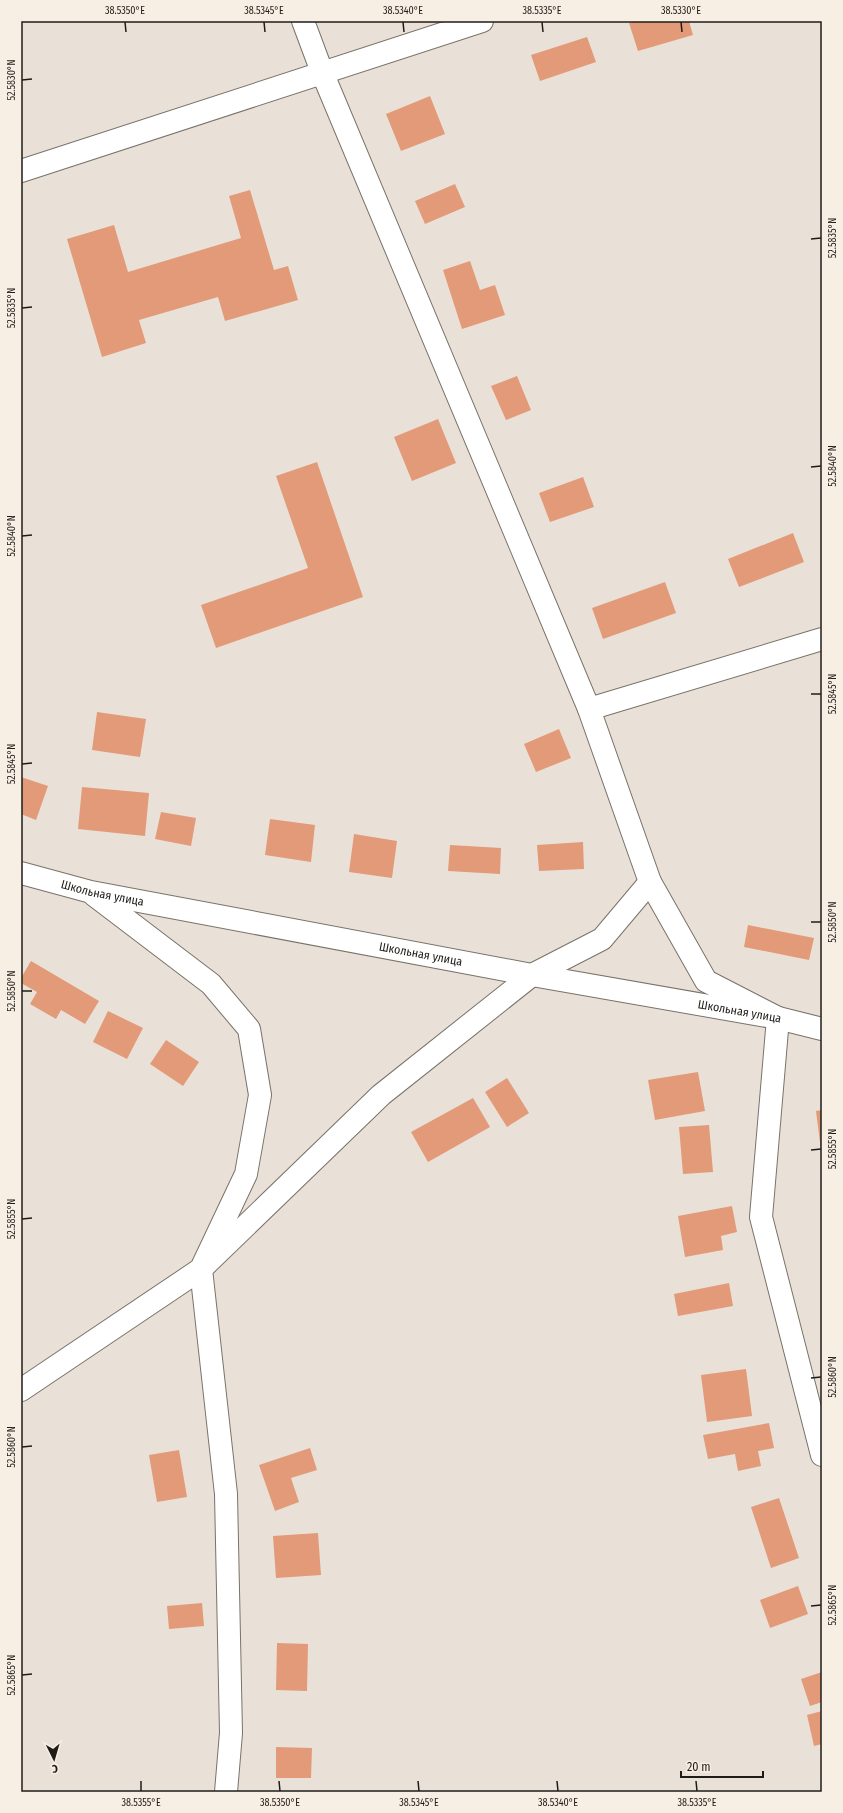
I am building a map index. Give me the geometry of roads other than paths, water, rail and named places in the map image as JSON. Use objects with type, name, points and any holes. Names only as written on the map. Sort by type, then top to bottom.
[{"type":"street","points":[[303,21],[322,72],[590,709],[650,882],[706,981],[778,1018],[761,1217],[822,1455]]},
{"type":"street","points":[[21,171],[482,21]]},
{"type":"street","points":[[590,709],[822,639]]},
{"type":"street","name":"Школьная улица","points":[[21,873],[91,892],[778,1018],[822,1029]]},
{"type":"street","points":[[21,1390],[201,1269],[381,1095],[532,974],[602,939],[650,882]]},
{"type":"street","points":[[91,892],[211,984],[249,1028],[260,1094],[246,1174],[201,1269],[226,1494],[231,1733],[226,1792]]}]
